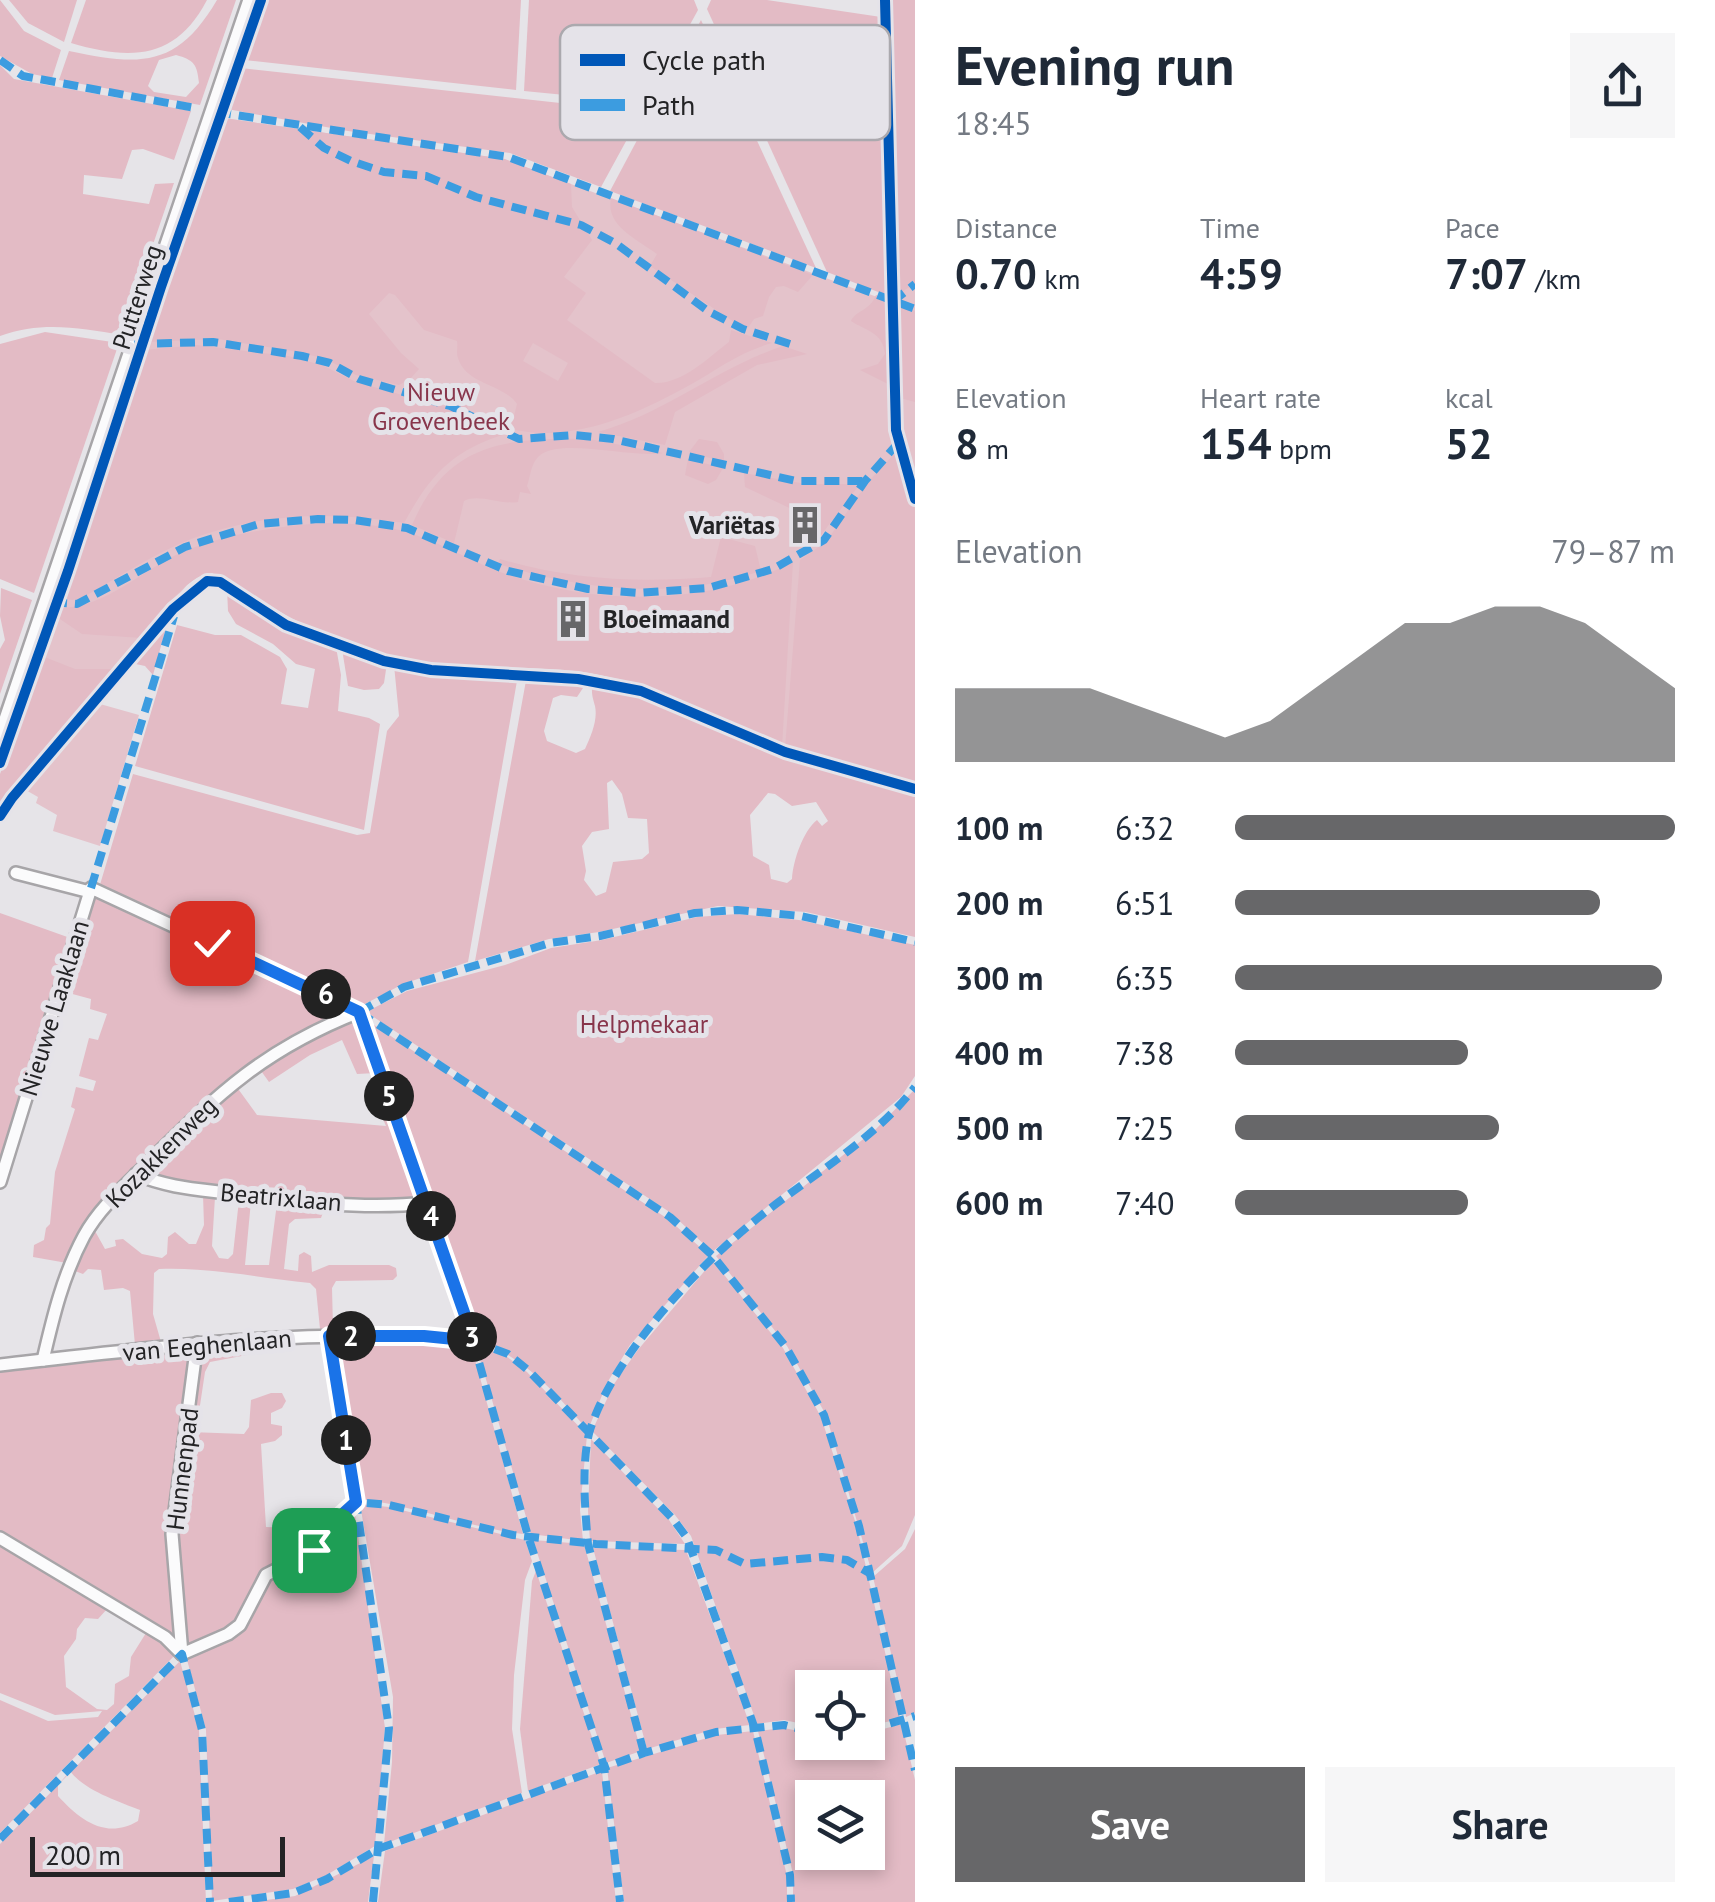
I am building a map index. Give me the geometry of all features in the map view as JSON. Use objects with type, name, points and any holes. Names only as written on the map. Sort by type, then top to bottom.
[{"type":"main road","name":"Putterweg","points":[[0,740],[251,0]]},
{"type":"street","name":"Nieuwe Laaklaan","points":[[0,1182],[90,890],[16,873]]},
{"type":"street","points":[[90,890],[359,1012],[427,1203]]},
{"type":"street","name":"Kozakkenweg","points":[[44,1360],[61,1289],[84,1235],[107,1203],[215,1096],[267,1057],[359,1012]]},
{"type":"street","name":"Beatrixlaan","points":[[136,1174],[160,1184],[261,1197],[339,1203],[427,1203]]},
{"type":"street","name":"van Eeghenlaan","points":[[0,1365],[197,1343],[329,1336],[424,1336],[474,1341],[427,1203]]},
{"type":"street","points":[[0,1538],[165,1638],[182,1654],[240,1626],[266,1574],[314,1550],[334,1522],[356,1502],[329,1336]]},
{"type":"street","name":"Hunnenpad","points":[[182,1654],[172,1534],[197,1343]]},
{"type":"green space","points":[[0,0],[24,31],[61,50],[52,78],[32,74],[0,56]]},
{"type":"green space","points":[[9,0],[77,0],[64,42],[28,23]]},
{"type":"green space","points":[[86,0],[207,0],[181,34],[166,44],[133,53],[71,43]]},
{"type":"green space","points":[[217,0],[236,0],[200,105],[59,80],[69,51],[117,59],[155,57],[187,39]],"holes":[[[176,55],[191,61],[197,71],[199,83],[186,97],[154,92],[148,86],[159,60]]]},
{"type":"green space","points":[[265,0],[521,0],[516,90],[244,60]]},
{"type":"green space","points":[[529,0],[694,0],[698,10],[690,25],[560,25],[560,95],[524,91]]},
{"type":"green space","points":[[711,0],[767,0],[881,17],[881,25],[714,25],[707,9]]},
{"type":"green space","points":[[891,0],[915,0],[915,283],[896,296]]},
{"type":"green space","name":"Nieuw Groevenbeek","points":[[915,0],[915,789],[781,746],[650,687],[235,586],[212,572],[187,585],[0,809],[9,753],[224,118],[503,159],[896,304],[891,32]]},
{"type":"green space","points":[[0,65],[14,79],[191,111],[174,160],[143,149],[132,150],[122,179],[84,175],[83,194],[149,204],[155,184],[174,183],[122,335],[46,327],[0,336]]},
{"type":"green space","points":[[241,68],[560,103],[560,140],[627,140],[601,187],[510,153],[348,131],[227,109]]},
{"type":"green space","points":[[224,118],[505,159],[571,184],[572,207],[592,240],[564,277],[586,293],[567,320],[655,383],[694,369],[729,342],[731,330],[772,343],[739,356],[643,409],[594,426],[543,433],[494,423],[513,420],[517,404],[469,374],[458,358],[457,341],[424,330],[389,293],[369,314],[419,369],[399,385],[356,375],[326,359],[298,352],[218,339],[147,342]],"holes":[[[533,343],[568,363],[558,381],[523,361]]]},
{"type":"green space","points":[[637,140],[757,140],[816,268],[610,191]]},
{"type":"green space","points":[[767,140],[885,140],[891,297],[827,272]]},
{"type":"green space","points":[[611,198],[813,275],[798,292],[776,287],[763,316],[754,319],[748,328],[740,326],[650,266],[657,254],[618,224],[610,208]]},
{"type":"green space","points":[[876,295],[892,302],[894,387],[860,370],[878,364],[885,354],[873,333],[851,321]]},
{"type":"green space","points":[[895,303],[915,311],[915,402],[900,398]]},
{"type":"green space","points":[[45,332],[119,343],[34,593],[0,579],[0,344]]},
{"type":"green space","points":[[197,345],[288,356],[322,365],[356,382],[445,407],[505,434],[471,448],[445,466],[404,523],[324,516],[243,524],[177,545],[82,598],[61,597],[144,350]]},
{"type":"green space","points":[[783,346],[807,354],[757,365],[675,412],[665,445],[598,432],[646,414]]},
{"type":"green space","points":[[454,388],[466,395],[468,410],[436,397],[442,390]]},
{"type":"green space","points":[[589,439],[663,453],[579,448],[548,451],[532,467],[527,486],[531,494],[520,492],[518,502],[476,498],[464,501],[454,543],[412,525],[443,476],[483,450],[532,440]]},
{"type":"green space","points":[[699,439],[717,442],[724,462],[689,452]]},
{"type":"green space","points":[[898,450],[915,509],[915,785],[785,748],[800,560],[826,542],[868,482]]},
{"type":"green space","points":[[688,459],[723,468],[716,480],[708,484],[685,475]]},
{"type":"green space","points":[[744,473],[806,484],[860,484],[815,543],[819,522],[745,487]]},
{"type":"green space","points":[[327,523],[395,529],[509,575],[579,592],[616,596],[690,594],[725,587],[793,562],[782,747],[688,703],[615,678],[565,670],[434,664],[361,649],[295,620],[212,573],[182,589],[142,638],[82,634],[54,615],[57,608],[107,596],[200,545],[253,532]]},
{"type":"green space","points":[[721,537],[755,546],[761,571],[662,589],[563,581],[498,564],[500,559],[552,572],[605,578],[711,577]]},
{"type":"green space","points":[[1,588],[32,600],[0,694],[0,649],[5,640],[0,616]]},
{"type":"green space","points":[[227,589],[268,616],[336,647],[341,675],[338,711],[380,724],[364,830],[135,766],[177,625],[215,635],[241,635],[280,657],[287,669],[281,704],[308,708],[315,669],[296,664],[273,644],[236,624],[228,611]]},
{"type":"green space","points":[[169,617],[153,675],[145,666],[131,663]]},
{"type":"green space","points":[[342,649],[387,663],[384,683],[379,689],[348,686]]},
{"type":"green space","points":[[42,656],[75,669],[116,669],[0,810],[0,774]]},
{"type":"green space","points":[[394,665],[518,675],[468,962],[403,984],[361,1006],[99,888],[133,774],[357,835],[370,833],[387,731],[399,716]]},
{"type":"green space","points":[[527,675],[584,679],[577,697],[553,698],[544,731],[547,741],[576,753],[585,749],[595,722],[593,681],[655,697],[794,759],[915,796],[915,937],[806,912],[718,906],[549,939],[475,961]],"holes":[[[612,780],[622,794],[628,818],[647,819],[649,853],[642,859],[613,862],[606,892],[596,896],[584,880],[582,846],[592,832],[609,829],[607,783]],[[768,793],[792,806],[816,802],[828,821],[822,826],[817,820],[807,831],[792,879],[787,883],[771,879],[769,865],[753,856],[750,815]]]},
{"type":"green space","points":[[100,704],[139,715],[100,846],[53,831],[57,815],[36,803],[38,797],[24,789]]},
{"type":"green space","points":[[95,897],[344,1013],[261,1059],[192,1113],[100,1207],[67,1263],[33,1257],[34,1245],[44,1240],[50,1224],[55,1172],[75,1109],[71,1107],[76,1087],[93,1091],[96,1081],[79,1076],[89,1038],[98,1040],[107,1014],[90,1009],[91,999],[65,992]]},
{"type":"green space","points":[[0,913],[73,939],[0,1175]]},
{"type":"green space","name":"Helpmekaar","points":[[737,914],[799,920],[915,945],[915,1076],[901,1097],[712,1252],[671,1213],[366,1012],[407,991],[505,965],[551,948],[697,917]]},
{"type":"green space","points":[[351,1021],[357,1025],[376,1073],[357,1074],[342,1040],[269,1082],[259,1068],[317,1034]]},
{"type":"green space","points":[[368,1021],[668,1219],[709,1255],[630,1345],[607,1383],[588,1430],[525,1366],[476,1339]]},
{"type":"green space","points":[[236,1086],[257,1115],[386,1126],[372,1095],[382,1090],[420,1198],[366,1200],[248,1191],[206,1187],[144,1173]]},
{"type":"green space","points":[[915,1089],[915,1515],[902,1546],[872,1573],[826,1415],[787,1346],[716,1256],[876,1129]]},
{"type":"green space","points":[[203,1195],[215,1197],[212,1246],[219,1258],[228,1259],[233,1254],[239,1200],[251,1201],[245,1265],[269,1265],[277,1203],[325,1207],[321,1218],[295,1219],[289,1224],[284,1269],[298,1271],[299,1255],[304,1252],[311,1256],[312,1272],[329,1265],[389,1265],[396,1268],[397,1276],[393,1280],[336,1281],[332,1288],[333,1328],[320,1329],[316,1289],[310,1283],[216,1271],[159,1269],[154,1273],[153,1314],[161,1342],[135,1345],[130,1291],[104,1290],[101,1270],[88,1269],[83,1274],[75,1271],[95,1231],[105,1249],[116,1246],[115,1240],[123,1239],[142,1254],[162,1258],[167,1254],[168,1237],[175,1232],[189,1244],[196,1244],[204,1225]]},
{"type":"green space","points":[[713,1261],[783,1348],[821,1417],[857,1527],[900,1719],[885,1722],[885,1670],[795,1670],[795,1722],[757,1724],[691,1536],[592,1431],[614,1384]]},
{"type":"green space","points":[[332,1338],[471,1345],[523,1534],[360,1499]]},
{"type":"green space","points":[[261,1343],[252,1354],[210,1362],[199,1412],[192,1418],[203,1349]]},
{"type":"green space","points":[[476,1345],[506,1356],[527,1372],[587,1435],[580,1510],[583,1541],[531,1534]]},
{"type":"green space","points":[[192,1350],[168,1525],[174,1638],[0,1533],[0,1372]]},
{"type":"green space","points":[[282,1393],[286,1401],[271,1413],[271,1424],[282,1426],[282,1435],[261,1444],[266,1527],[293,1528],[303,1553],[261,1575],[235,1625],[187,1646],[178,1548],[190,1432],[244,1434],[249,1427],[251,1400]]},
{"type":"green space","points":[[591,1439],[669,1520],[685,1544],[590,1541]]},
{"type":"green space","points":[[360,1504],[389,1507],[525,1540],[532,1561],[525,1580],[514,1675],[512,1729],[522,1793],[384,1844],[393,1697]]},
{"type":"green space","points":[[354,1507],[385,1728],[375,1846],[325,1876],[293,1889],[212,1901],[206,1730],[186,1656],[230,1637],[268,1577],[308,1558]]},
{"type":"green space","points":[[915,1529],[915,1713],[906,1717],[873,1577],[905,1549]]},
{"type":"green space","points":[[533,1540],[584,1544],[641,1751],[606,1763]]},
{"type":"green space","points":[[0,1544],[107,1609],[98,1619],[85,1618],[64,1656],[66,1687],[97,1709],[107,1710],[114,1704],[115,1684],[129,1676],[131,1657],[146,1633],[176,1654],[0,1833],[0,1700],[48,1721],[98,1717],[102,1711],[55,1715],[0,1693]]},
{"type":"green space","points":[[593,1548],[686,1550],[750,1725],[715,1729],[647,1749]]},
{"type":"green space","points":[[536,1571],[601,1764],[528,1791],[520,1729]]},
{"type":"green space","points":[[180,1661],[199,1730],[206,1902],[0,1902],[0,1844],[58,1785],[58,1796],[94,1825],[115,1828],[138,1821],[140,1810],[92,1789],[71,1772]]},
{"type":"green space","points":[[902,1724],[915,1780],[915,1902],[793,1902],[793,1874],[758,1731],[795,1730],[795,1760],[885,1760],[885,1728]]},
{"type":"green space","points":[[753,1731],[787,1876],[787,1902],[624,1902],[607,1768],[717,1735]]},
{"type":"green space","points":[[602,1771],[616,1902],[378,1902],[385,1851]]},
{"type":"green space","points":[[374,1856],[368,1902],[252,1902],[295,1896]]},
{"type":"marked path","points":[[0,60],[23,76],[195,108]]},
{"type":"marked path","points":[[216,112],[508,157],[915,309]]},
{"type":"marked path","points":[[300,127],[324,148],[351,161],[384,172],[426,176],[476,197],[581,225],[615,243],[708,311],[743,329],[790,344]]},
{"type":"marked path","points":[[892,302],[915,284]]},
{"type":"marked path","points":[[134,344],[213,342],[302,356],[330,363],[359,379],[450,406],[519,439],[574,435],[613,439],[796,481],[865,481]]},
{"type":"marked path","points":[[52,602],[77,604],[185,547],[220,536],[259,524],[318,519],[407,528],[508,571],[588,589],[638,593],[708,588],[773,569],[824,540],[865,481],[898,443],[900,449]]},
{"type":"marked path","points":[[91,888],[174,616]]},
{"type":"marked path","points":[[359,1012],[404,987],[550,943],[600,936],[695,913],[737,910],[801,916],[915,942]]},
{"type":"marked path","points":[[359,1012],[670,1217],[713,1256],[786,1347],[824,1415],[859,1526],[915,1770]]},
{"type":"marked path","points":[[644,1753],[588,1544],[585,1456],[590,1430],[618,1372],[684,1287],[758,1218],[861,1141],[915,1087]]},
{"type":"marked path","points":[[473,1341],[508,1354],[528,1370],[687,1538],[755,1729],[790,1875],[791,1902]]},
{"type":"marked path","points":[[473,1341],[528,1536],[604,1766],[620,1902]]},
{"type":"marked path","points":[[373,1902],[389,1728],[356,1502],[389,1505],[513,1535],[716,1550],[745,1564],[822,1557],[847,1560],[871,1574]]},
{"type":"marked path","points":[[0,1839],[182,1654],[202,1730],[210,1902]]},
{"type":"marked path","points":[[885,1725],[915,1716]]},
{"type":"marked path","points":[[229,1902],[293,1893],[327,1879],[378,1849],[644,1753],[716,1732],[784,1725],[795,1728]]},
{"type":"cycle path","points":[[0,763],[261,0]]},
{"type":"cycle path","points":[[885,0],[886,25]]},
{"type":"cycle path","points":[[889,140],[896,430],[915,499]]},
{"type":"cycle path","points":[[0,816],[173,609],[207,581],[220,582],[286,625],[384,661],[431,670],[578,679],[641,691],[785,752],[915,789]]},
{"type":"place","name":"Variëtas","points":[[805,525]]},
{"type":"place","name":"Bloeimaand","points":[[573,619]]},
{"type":"route","points":[[212,943],[359,1012],[474,1341],[424,1336],[329,1336],[356,1502],[334,1522],[314,1550]]}]
